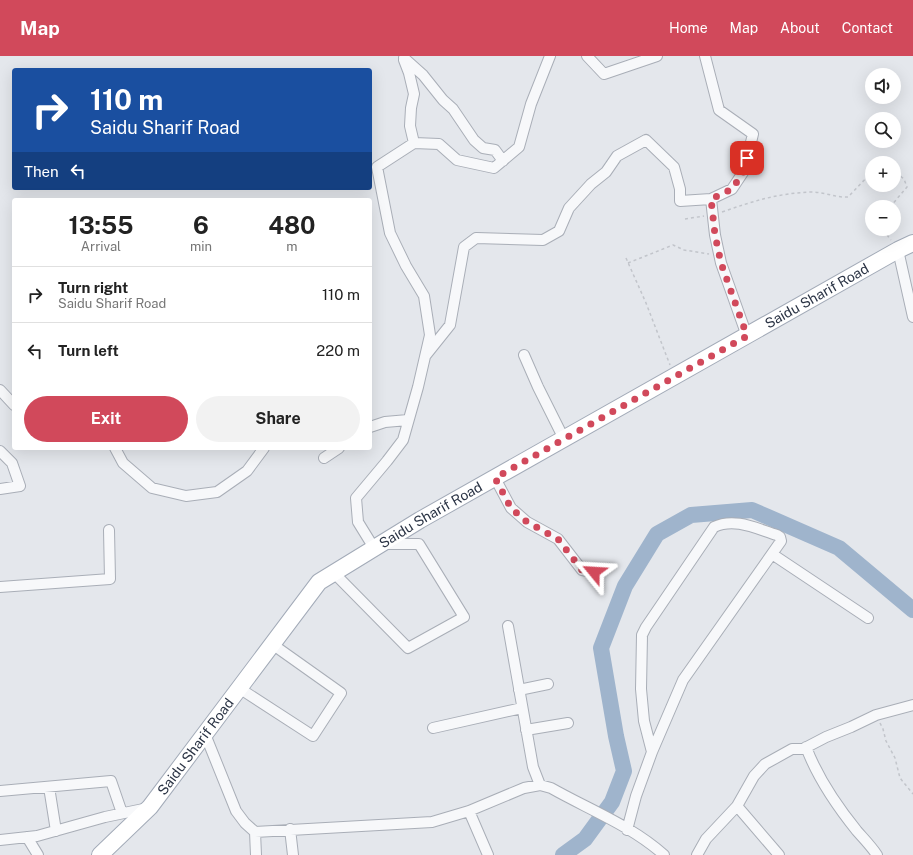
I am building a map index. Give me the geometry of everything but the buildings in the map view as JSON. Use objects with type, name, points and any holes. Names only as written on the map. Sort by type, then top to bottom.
[{"type":"main road","name":"Saidu Sharif Road","points":[[100,855],[150,807],[319,582],[377,546],[495,478],[898,250],[913,243]]},
{"type":"street","points":[[334,573],[408,648],[464,617],[419,544],[377,546],[358,522],[356,498],[387,461],[402,440],[418,387],[430,335],[424,296],[406,266],[390,233],[373,168],[414,143],[438,144],[457,160],[494,168],[519,147],[531,104],[550,56]]},
{"type":"street","points":[[587,56],[604,74],[657,56]]},
{"type":"street","points":[[425,357],[450,325],[464,247],[476,238],[544,240],[559,231],[569,208],[591,184],[606,172],[617,156],[646,140],[674,167],[680,190],[680,201],[711,199],[732,189],[744,171],[753,134],[719,110],[705,56]]},
{"type":"street","points":[[414,143],[410,126],[411,108],[414,94],[404,58],[423,75],[443,100],[453,109],[474,140],[483,148],[495,150],[503,161]]},
{"type":"street","points":[[711,199],[712,214],[721,263],[747,336]]},
{"type":"street","points":[[898,250],[913,317]]},
{"type":"street","points":[[524,355],[564,439]]},
{"type":"street","points":[[0,390],[12,403]]},
{"type":"street","points":[[372,426],[385,422],[408,420]]},
{"type":"street","points":[[116,450],[123,464],[152,488],[186,496],[218,492],[247,471],[263,450]]},
{"type":"street","points":[[324,458],[336,450]]},
{"type":"street","points":[[0,451],[12,463],[20,486],[0,489]]},
{"type":"street","points":[[495,478],[511,508],[527,522],[558,539],[582,570],[594,572]]},
{"type":"street","points":[[627,830],[636,796],[652,752],[683,680],[781,541],[778,535],[736,523],[721,524],[714,527],[646,627],[642,635],[641,689],[644,721],[652,752]]},
{"type":"street","points":[[0,587],[110,579],[109,530]]},
{"type":"street","points":[[772,554],[868,618]]},
{"type":"street","points":[[508,626],[533,767],[540,785]]},
{"type":"street","points":[[239,688],[313,736],[342,693],[272,644]]},
{"type":"street","points":[[519,690],[548,684]]},
{"type":"street","points":[[697,855],[706,839],[737,806],[754,776],[766,764],[792,749],[803,749],[876,715],[913,705]]},
{"type":"street","points":[[432,728],[522,708]]},
{"type":"street","points":[[526,730],[568,723]]},
{"type":"street","points":[[205,734],[236,811],[245,823],[255,832],[256,855]]},
{"type":"street","points":[[806,747],[824,786],[877,855]]},
{"type":"street","points":[[0,791],[111,781],[122,814]]},
{"type":"street","points":[[255,832],[432,822],[469,811],[524,788],[540,785],[551,788],[616,823],[664,855]]},
{"type":"street","points":[[49,787],[56,831]]},
{"type":"street","points":[[737,806],[779,855]]},
{"type":"street","points":[[0,840],[37,836],[150,807]]},
{"type":"street","points":[[469,811],[488,855]]},
{"type":"street","points":[[290,829],[293,855]]},
{"type":"street","points":[[27,837],[38,855]]},
{"type":"path","points":[[896,200],[907,187],[904,179],[901,177]]},
{"type":"path","points":[[685,219],[722,212],[767,197],[789,194],[813,192],[828,194],[840,198],[848,197],[865,179]]},
{"type":"path","points":[[628,263],[673,245],[684,250],[719,255]]},
{"type":"path","points":[[626,258],[656,327],[675,376]]},
{"type":"path","points":[[876,715],[883,728],[886,741],[896,758],[900,778],[913,794]]},
{"type":"waterway","points":[[563,855],[585,839],[612,802],[624,771],[616,736],[601,648],[625,586],[657,534],[691,515],[752,510],[839,548],[913,610]]},
{"type":"route","points":[[594,572],[582,570],[558,539],[527,522],[511,508],[495,478],[747,336],[721,263],[715,235],[711,199],[732,189],[744,171],[747,158]]}]
